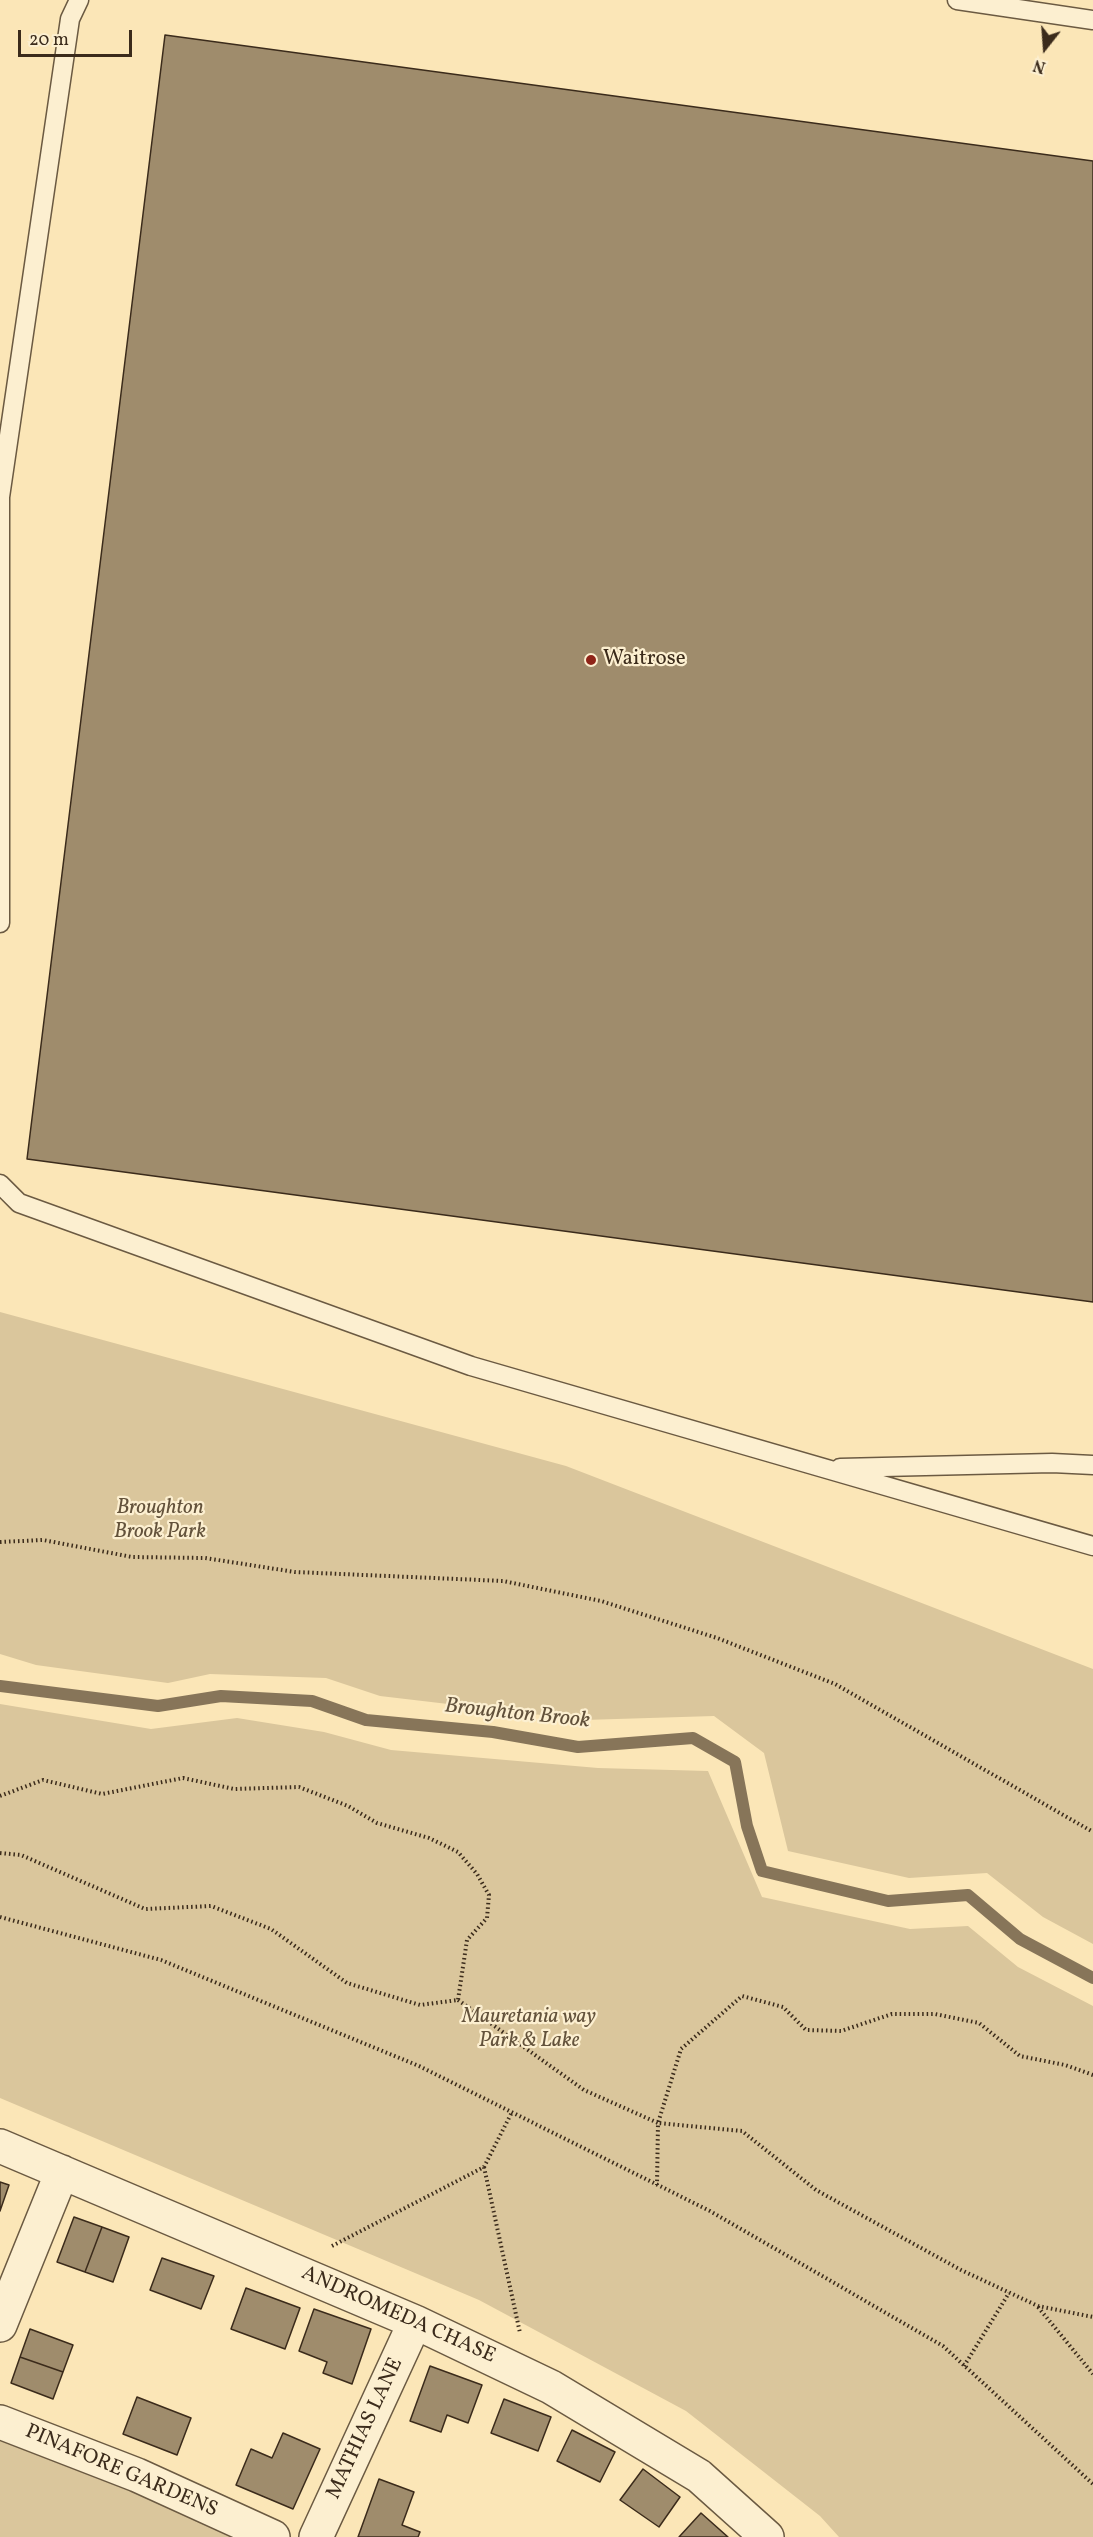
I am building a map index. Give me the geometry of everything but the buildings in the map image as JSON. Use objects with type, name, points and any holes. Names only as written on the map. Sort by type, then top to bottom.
[{"type":"street","name":"ANDROMEDA CHASE","points":[[0,2146],[415,2322],[551,2387],[699,2476],[767,2537]]},
{"type":"street","points":[[0,2325],[62,2172]]},
{"type":"street","name":"MATHIAS LANE","points":[[316,2537],[415,2322]]},
{"type":"street","name":"PINAFORE GARDENS","points":[[0,2422],[136,2475],[273,2537]]},
{"type":"lane","points":[[0,922],[0,497],[70,19],[79,0]]},
{"type":"lane","points":[[957,0],[1093,20]]},
{"type":"lane","points":[[0,1184],[19,1203],[471,1366],[1093,1546]]},
{"type":"lane","points":[[823,1468],[1052,1463],[1093,1465]]},
{"type":"path","points":[[0,1542],[43,1540],[132,1557],[205,1558],[295,1572],[503,1581],[601,1602],[717,1638],[835,1684],[1093,1832]]},
{"type":"path","points":[[0,1797],[43,1780],[102,1794],[183,1778],[234,1789],[299,1787],[348,1806],[377,1823],[429,1838],[458,1852],[477,1874],[489,1895],[487,1918],[467,1940],[458,2000]]},
{"type":"path","points":[[0,1853],[21,1855],[145,1909],[211,1906],[271,1929],[347,1983],[420,2005],[458,2000],[584,2090],[658,2123],[742,2131],[816,2190],[1009,2293],[1038,2306],[1093,2317]]},
{"type":"path","points":[[0,1917],[161,1960],[419,2066],[710,2211],[943,2346],[1093,2484]]},
{"type":"path","points":[[657,2185],[658,2123],[681,2049],[742,1996],[783,2007],[806,2030],[842,2031],[892,2014],[935,2014],[979,2023],[1020,2056],[1065,2065],[1093,2075]]},
{"type":"path","points":[[290,2268],[484,2167],[512,2112]]},
{"type":"path","points":[[484,2167],[530,2377]]},
{"type":"path","points":[[964,2366],[1009,2293]]},
{"type":"path","points":[[1038,2306],[1093,2374]]},
{"type":"green space","name":"Broughton Brook Park","points":[[0,1312],[566,1466],[1093,1669],[1093,1944],[1043,1917],[987,1873],[909,1878],[788,1851],[764,1753],[714,1716],[584,1720],[380,1696],[326,1678],[210,1674],[168,1683],[36,1665],[0,1654]]},
{"type":"green space","name":"Mauretania way Park & Lake","points":[[0,1704],[151,1729],[237,1718],[324,1732],[391,1750],[598,1768],[708,1771],[762,1897],[910,1929],[968,1926],[1018,1967],[1093,2006],[1093,2537],[839,2537],[820,2516],[686,2411],[479,2300],[0,2098]]},
{"type":"green space","points":[[0,2434],[248,2537],[0,2537]]},
{"type":"waterway","name":"Broughton Brook","points":[[0,1686],[158,1706],[221,1696],[312,1701],[366,1720],[493,1732],[578,1747],[693,1738],[735,1762],[747,1826],[762,1871],[888,1901],[968,1895],[1020,1939],[1093,1978]]},
{"type":"place","name":"Waitrose","points":[[591,660]]}]
